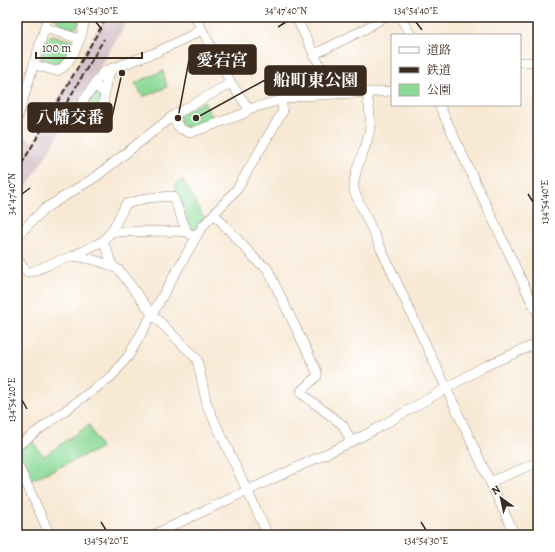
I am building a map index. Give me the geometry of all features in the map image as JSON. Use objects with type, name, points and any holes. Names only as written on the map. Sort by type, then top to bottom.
[{"type":"street","points":[[17,120],[35,65],[48,17]]},
{"type":"street","points":[[35,65],[56,71],[61,70],[80,39],[85,27],[83,17]]},
{"type":"street","points":[[195,17],[231,84],[249,109]]},
{"type":"street","points":[[296,17],[333,94]]},
{"type":"street","points":[[313,55],[365,29],[384,17]]},
{"type":"street","points":[[400,17],[410,34]]},
{"type":"street","points":[[45,28],[80,39]]},
{"type":"street","points":[[112,68],[104,93],[102,115],[94,122],[88,123],[78,116],[78,111],[99,75],[112,68],[157,52],[202,30]]},
{"type":"street","points":[[521,62],[538,62]]},
{"type":"street","points":[[17,236],[44,209],[97,176],[171,117],[231,84]]},
{"type":"street","points":[[89,92],[95,87],[99,88],[104,93]]},
{"type":"street","points":[[171,117],[181,128],[190,133],[243,114],[249,109],[281,100],[333,94],[391,91]]},
{"type":"street","points":[[367,92],[370,124],[353,182],[354,191],[515,535]]},
{"type":"street","points":[[17,446],[112,376],[132,352],[196,237],[230,197],[250,168],[283,111],[281,100]]},
{"type":"street","points":[[439,106],[538,315]]},
{"type":"street","points":[[17,258],[22,273],[31,272],[73,256],[103,241],[111,232],[126,204],[147,198],[173,196],[187,232]]},
{"type":"street","points":[[214,214],[258,262],[267,268],[317,372],[317,376],[301,391],[302,394],[343,425],[351,442]]},
{"type":"street","points":[[111,232],[176,231],[187,232],[196,237]]},
{"type":"street","points":[[103,241],[113,266],[126,278],[153,315],[196,359],[207,405],[268,535]]},
{"type":"street","points":[[73,256],[113,266]]},
{"type":"street","points":[[152,535],[351,442],[382,426],[446,387],[483,367],[538,343]]},
{"type":"street","points":[[490,482],[538,462]]},
{"type":"street","points":[[17,463],[50,535]]},
{"type":"shaded area","points":[[105,17],[130,17],[17,203],[17,150],[25,137],[34,142]]},
{"type":"green space","points":[[55,17],[77,17],[79,24],[75,28],[67,29],[59,25]]},
{"type":"green space","points":[[52,35],[72,41],[73,43],[62,63],[58,66],[42,59],[45,41]]},
{"type":"green space","points":[[163,71],[167,87],[143,97],[135,83]]},
{"type":"green space","points":[[93,91],[101,93],[100,110],[96,117],[89,119],[82,110]]},
{"type":"green space","points":[[204,101],[214,121],[193,130],[176,123],[181,120],[178,116]]},
{"type":"green space","points":[[183,180],[205,219],[194,231],[190,231],[176,193],[175,185]]},
{"type":"green space","points":[[89,425],[101,448],[29,481],[17,452],[31,441],[44,456]]},
{"type":"railway","points":[[17,172],[107,17]]},
{"type":"railway","points":[[53,126],[104,39]]},
{"type":"place","name":"八幡交番","points":[[122,73]]},
{"type":"place","name":"愛宕宮","points":[[178,118]]},
{"type":"place","name":"船町東公園","points":[[196,118]]}]
